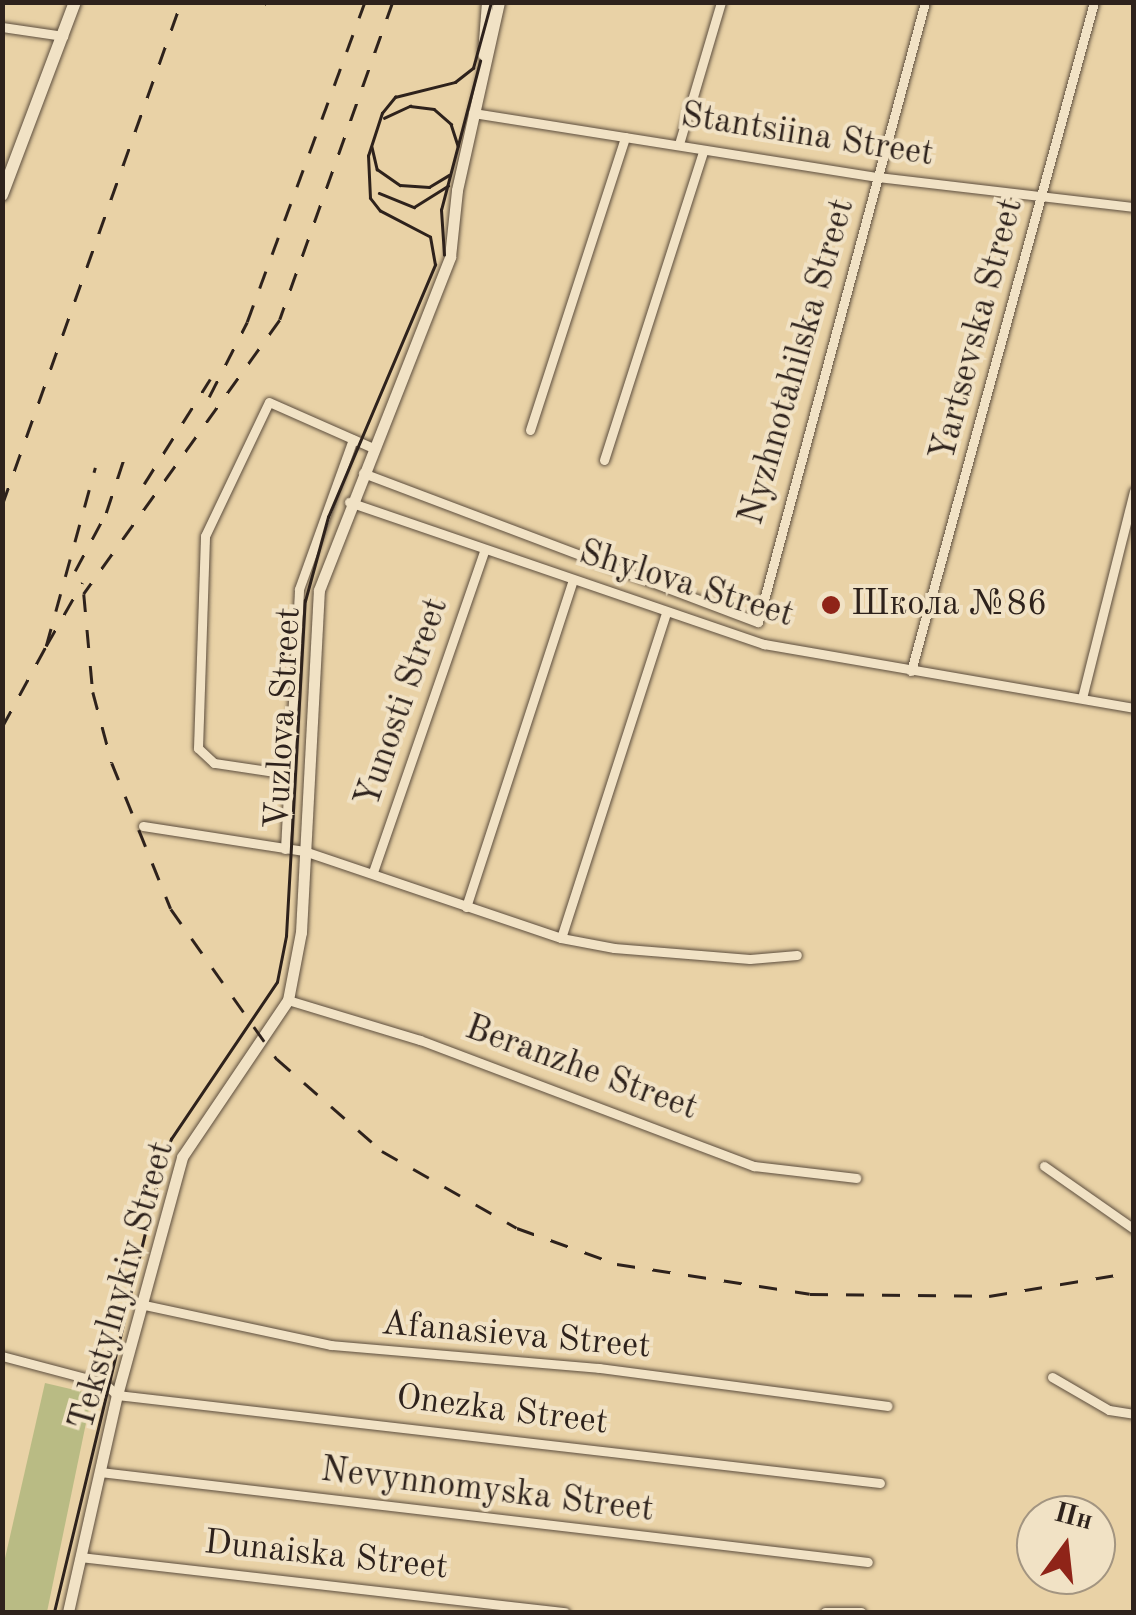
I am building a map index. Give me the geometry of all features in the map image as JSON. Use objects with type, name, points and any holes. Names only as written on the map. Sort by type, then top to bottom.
[{"type":"main road","points":[[2,195],[75,2]]},
{"type":"street","name":"Vuzlova Street","points":[[484,58],[486,2]]},
{"type":"street","name":"Vuzlova Street","points":[[288,1000],[301,932],[315,616],[360,472],[446,268],[473,113],[499,2]]},
{"type":"street","points":[[679,144],[721,2]]},
{"type":"street","name":"Nyzhnotahilska Street","points":[[758,622],[925,2]]},
{"type":"street","name":"Yartsevska Street","points":[[912,671],[1094,2]]},
{"type":"street","points":[[2,27],[63,36]]},
{"type":"street","name":"Stantsiina Street","points":[[473,113],[878,177],[1134,207]]},
{"type":"street","points":[[530,430],[624,137]]},
{"type":"street","points":[[604,460],[703,151]]},
{"type":"street","points":[[288,774],[214,763],[198,748],[205,536],[269,402],[370,447]]},
{"type":"street","points":[[285,849],[299,589],[353,439]]},
{"type":"street","name":"Shylova Street","points":[[360,472],[758,622]]},
{"type":"street","points":[[1082,698],[1134,491]]},
{"type":"street","name":"Shylova Street","points":[[349,502],[764,644],[1134,708]]},
{"type":"street","name":"Yunosti Street","points":[[374,872],[484,550]]},
{"type":"street","points":[[466,907],[573,580]]},
{"type":"street","points":[[561,938],[666,612]]},
{"type":"street","points":[[143,826],[304,851],[561,938],[750,960],[797,954]]},
{"type":"street","name":"Beranzhe Street","points":[[288,1000],[420,1040],[754,1166],[856,1178]]},
{"type":"street","name":"Tekstylnykiv Street","points":[[68,1612],[140,1304],[191,1138],[288,1000]]},
{"type":"street","points":[[1044,1166],[1134,1229]]},
{"type":"street","name":"Afanasieva Street","points":[[140,1304],[331,1345],[599,1368],[888,1406]]},
{"type":"street","name":"Onezka Street","points":[[2,1356],[104,1384],[117,1395],[880,1483]]},
{"type":"street","points":[[1052,1377],[1109,1410],[1134,1414]]},
{"type":"street","name":"Nevynnomyska Street","points":[[100,1472],[868,1562]]},
{"type":"street","name":"Dunaiska Street","points":[[80,1557],[565,1612]]},
{"type":"street","points":[[826,1612],[861,1612]]},
{"type":"green space","points":[[45,1383],[92,1394],[47,1612],[3,1611],[3,1567]]},
{"type":"tram line","points":[[54,1612],[160,1169],[171,1139],[277,982],[286,936],[305,601],[328,517],[435,265],[430,237],[380,211],[370,198],[368,156],[382,113],[395,97],[455,82],[473,68],[491,2]]},
{"type":"tram line","points":[[444,255],[441,210],[480,61]]},
{"type":"tram line","points":[[384,118],[410,106],[434,109],[451,124],[458,146]]},
{"type":"tram line","points":[[372,147],[377,169],[400,185],[429,187],[449,175]]},
{"type":"tram line","points":[[379,193],[414,207],[448,186]]},
{"type":"railway","points":[[2,505],[181,2]]},
{"type":"railway","points":[[209,397],[247,322],[365,2]]},
{"type":"railway","points":[[393,2],[280,320],[84,594],[93,692],[112,763],[171,909],[277,1059],[382,1151],[517,1228],[617,1264],[810,1294],[989,1296],[1134,1272]]},
{"type":"railway","points":[[144,484],[210,379]]},
{"type":"railway","points":[[75,571],[106,513],[126,452]]},
{"type":"railway","points":[[2,727],[46,646],[95,468]]},
{"type":"railway","points":[[46,646],[82,583]]},
{"type":"place","name":"Школа №86","points":[[831,605]]}]
